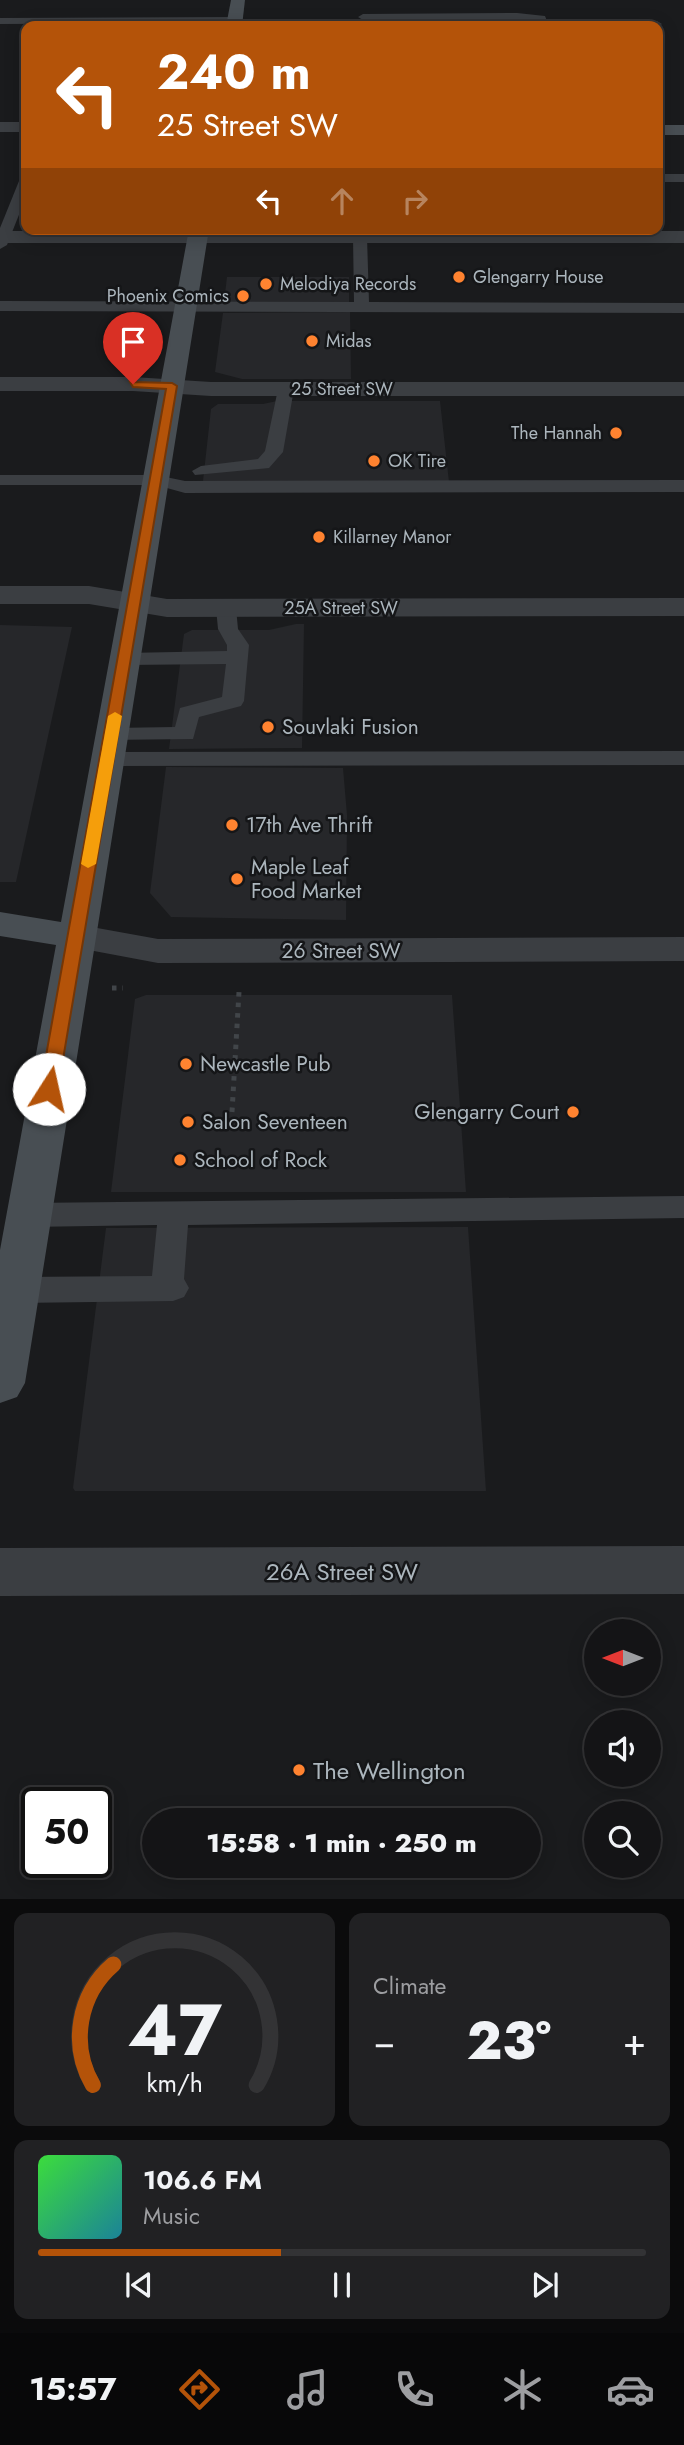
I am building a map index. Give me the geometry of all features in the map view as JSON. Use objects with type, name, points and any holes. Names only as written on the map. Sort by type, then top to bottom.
[{"type":"main road","points":[[235,21],[238,0]]},
{"type":"main road","points":[[663,124],[684,124]]},
{"type":"main road","points":[[663,130],[684,130]]},
{"type":"main road","points":[[0,1383],[198,235]]},
{"type":"main road","name":"26 Street SW","points":[[0,924],[75,936]]},
{"type":"street","points":[[0,127],[21,127]]},
{"type":"street","points":[[1,240],[142,235]]},
{"type":"street","points":[[279,235],[684,237]]},
{"type":"street","name":"25 Street SW","points":[[0,384],[286,389],[684,389]]},
{"type":"street","name":"25A Street SW","points":[[0,596],[89,595],[135,600],[167,608],[684,607]]},
{"type":"street","name":"26 Street SW","points":[[75,936],[158,951],[684,949]]},
{"type":"street","name":"26A Street SW","points":[[0,1572],[684,1570]]},
{"type":"lane","points":[[498,16],[515,3]]},
{"type":"lane","points":[[363,16],[386,20],[498,16],[541,18],[542,21]]},
{"type":"lane","points":[[0,21],[21,22]]},
{"type":"lane","points":[[663,178],[684,178]]},
{"type":"lane","points":[[1,240],[21,189]]},
{"type":"lane","points":[[360,237],[362,308]]},
{"type":"lane","points":[[0,306],[684,308]]},
{"type":"lane","points":[[0,480],[156,477],[263,464],[274,452],[286,389]]},
{"type":"lane","points":[[156,477],[185,487],[684,486]]},
{"type":"lane","points":[[109,747],[185,734],[188,713],[233,701],[238,645],[228,629],[226,608]]},
{"type":"lane","points":[[124,659],[237,657]]},
{"type":"lane","points":[[109,747],[684,758]]},
{"type":"lane","points":[[28,1215],[684,1207]]},
{"type":"lane","points":[[16,1290],[170,1288],[174,1213]]},
{"type":"path","points":[[232,1112],[239,992]]},
{"type":"shaded area","points":[[227,277],[349,277],[349,302],[224,302]]},
{"type":"shaded area","points":[[350,312],[351,379],[242,379],[215,372],[223,313]]},
{"type":"shaded area","points":[[277,401],[440,401],[449,482],[203,481],[211,409],[218,404],[263,404]]},
{"type":"shaded area","points":[[304,624],[302,748],[169,749],[184,634],[192,630],[269,630]]},
{"type":"shaded area","points":[[0,625],[72,627],[16,882],[0,882]]},
{"type":"shaded area","points":[[166,767],[343,768],[347,815],[346,920],[171,917],[150,893]]},
{"type":"shaded area","points":[[146,995],[452,995],[466,1192],[111,1192],[135,999]]},
{"type":"shaded area","points":[[468,1227],[486,1491],[75,1491],[73,1488],[106,1228]]},
{"type":"slow traffic","points":[[88,864],[115,716]]},
{"type":"place","name":"Glengarry House","points":[[459,277]]},
{"type":"place","name":"Melodiya Records","points":[[266,284]]},
{"type":"place","name":"Phoenix Comics","points":[[243,296]]},
{"type":"place","name":"Midas","points":[[312,341]]},
{"type":"place","name":"The Hannah","points":[[616,433]]},
{"type":"place","name":"OK Tire","points":[[374,461]]},
{"type":"place","name":"Killarney Manor","points":[[319,537]]},
{"type":"place","name":"Souvlaki Fusion","points":[[268,727]]},
{"type":"place","name":"17th Ave Thrift","points":[[232,825]]},
{"type":"place","name":"Maple Leaf Food Market","points":[[237,879]]},
{"type":"place","name":"Newcastle Pub","points":[[186,1064]]},
{"type":"place","name":"Glengarry Court","points":[[573,1112]]},
{"type":"place","name":"Salon Seventeen","points":[[188,1122]]},
{"type":"place","name":"School of Rock","points":[[180,1160]]},
{"type":"place","name":"The Wellington","points":[[299,1770]]},
{"type":"route","points":[[49,1089],[172,386],[133,384]]}]
